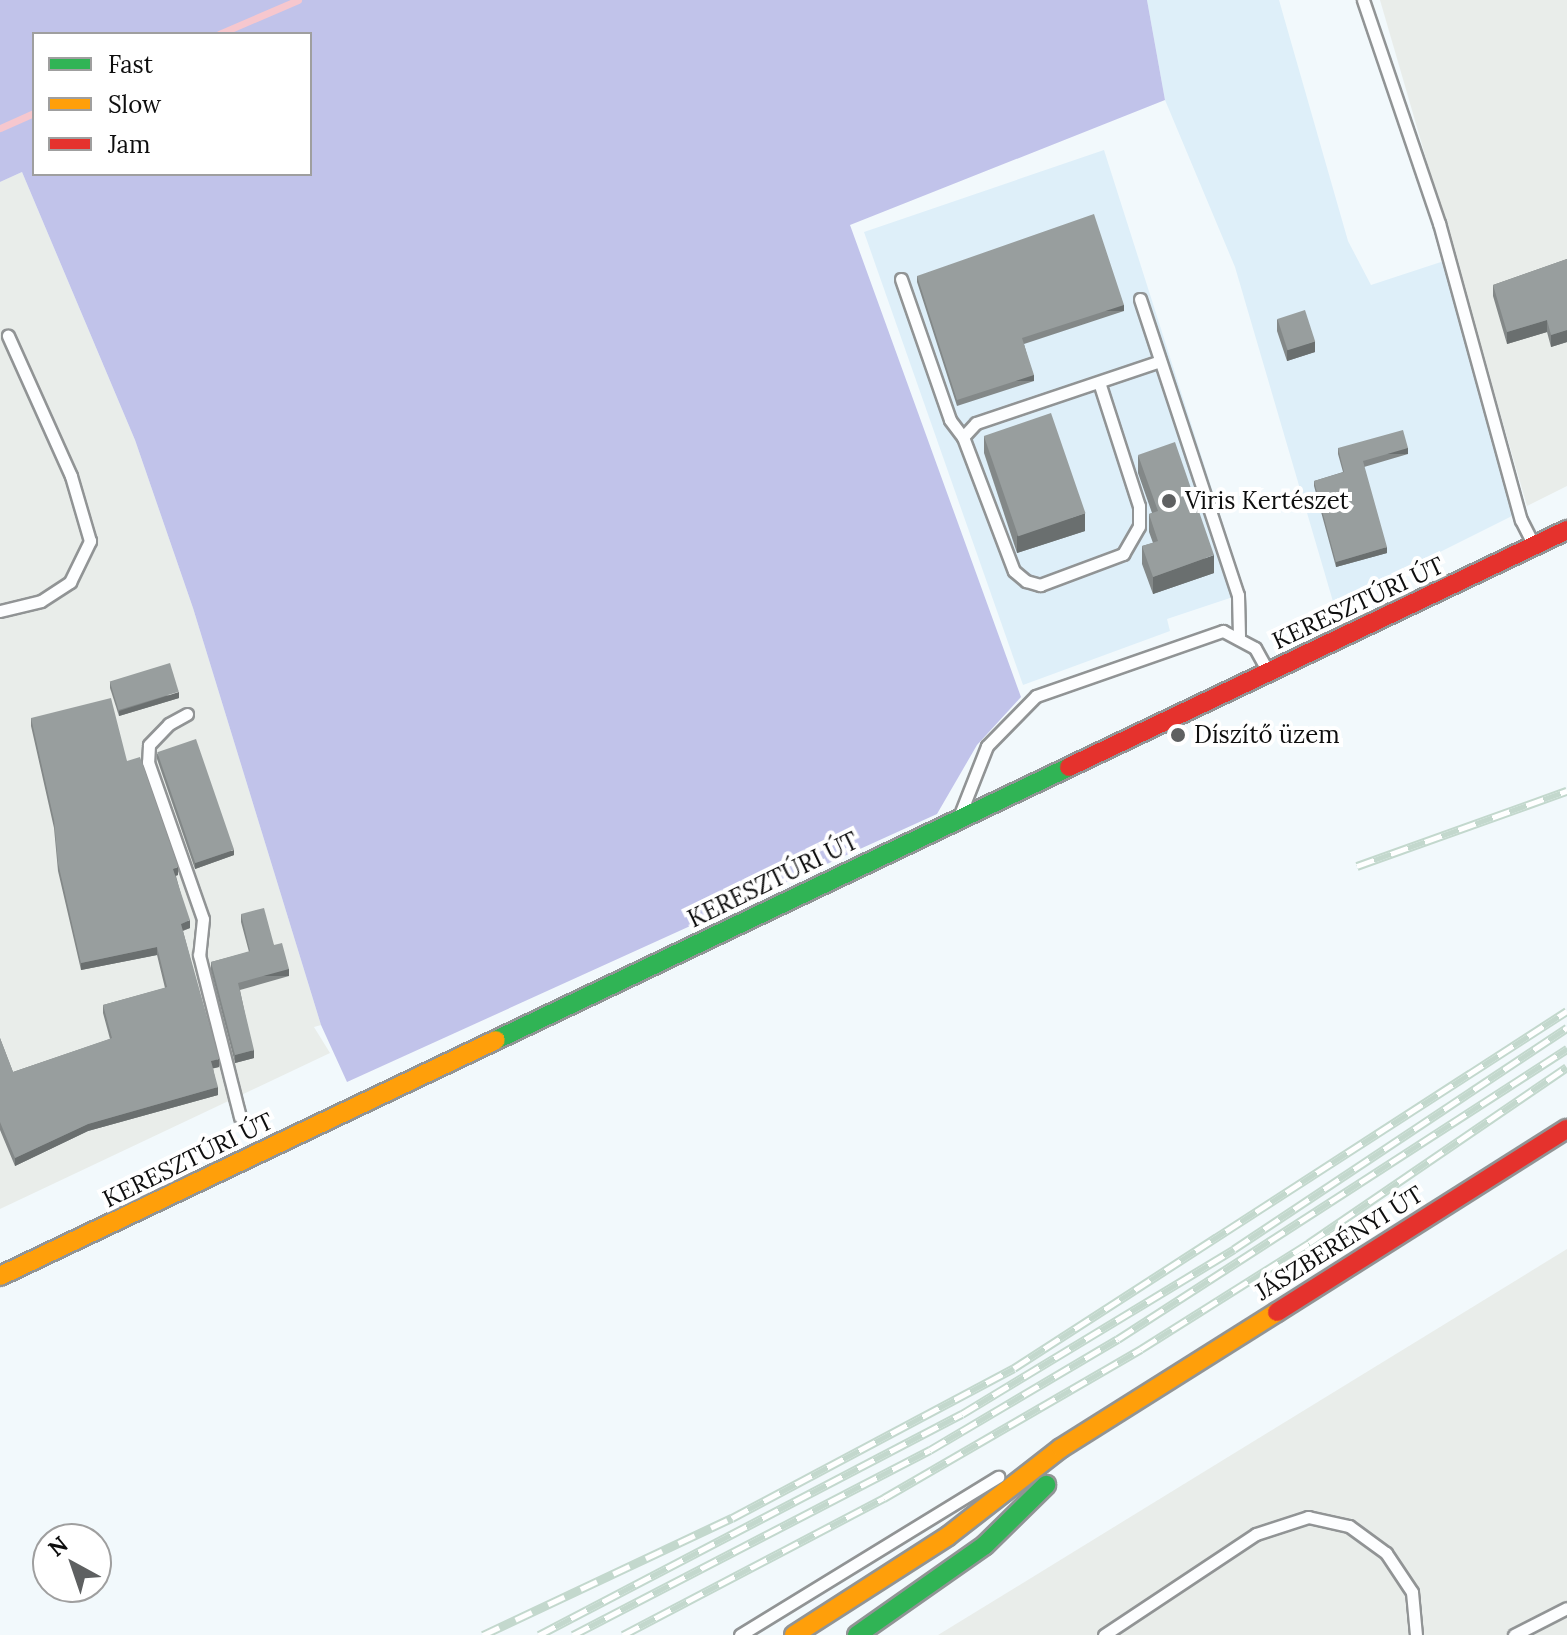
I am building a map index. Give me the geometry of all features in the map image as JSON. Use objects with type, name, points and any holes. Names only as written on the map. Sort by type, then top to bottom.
[{"type":"main road","name":"KERESZTÚRI ÚT","points":[[0,1276],[959,816],[1567,530]]},
{"type":"main road","name":"JÁSZBERÉNYI ÚT","points":[[794,1635],[948,1536],[1061,1448],[1567,1129]]},
{"type":"main road","name":"JÁSZBERÉNYI ÚT","points":[[857,1635],[985,1545],[1137,1399]]},
{"type":"lane","points":[[1363,0],[1439,223],[1521,520],[1534,546]]},
{"type":"lane","points":[[901,279],[950,420],[963,437],[1014,571],[1026,581],[1040,585],[1123,554],[1139,526],[1139,506],[1099,382]]},
{"type":"lane","points":[[1140,299],[1238,595],[1239,636]]},
{"type":"lane","points":[[0,611],[41,601],[70,582],[90,541],[71,476],[8,336]]},
{"type":"lane","points":[[963,437],[976,423],[1160,361]]},
{"type":"lane","points":[[959,816],[987,746],[1036,696],[1223,631],[1239,636],[1255,648],[1268,672]]},
{"type":"lane","points":[[187,714],[149,745],[148,762],[203,919],[199,955],[240,1117]]},
{"type":"lane","name":"JÁSZBERÉNYI ÚT","points":[[740,1635],[977,1487],[1061,1448]]},
{"type":"lane","points":[[1104,1635],[1256,1534],[1308,1517],[1349,1526],[1386,1553],[1412,1592],[1416,1635]]},
{"type":"lane","points":[[1514,1635],[1543,1623],[1567,1608]]},
{"type":"lane","points":[[1543,1623],[1550,1635]]},
{"type":"shaded area","points":[[0,0],[1147,0],[1165,100],[850,225],[1021,697],[977,745],[937,814],[347,1082],[321,1025],[193,608],[135,440],[22,172],[0,182]]},
{"type":"shaded area","points":[[1147,0],[1279,0],[1348,241],[1371,285],[1444,261],[1514,515],[1334,605],[1235,267],[1165,100]]},
{"type":"shaded area","points":[[1380,0],[1567,0],[1567,486],[1527,506]]},
{"type":"shaded area","points":[[1104,150],[1245,593],[1167,619],[1170,631],[1023,685],[864,232]]},
{"type":"shaded area","points":[[22,172],[135,440],[193,608],[321,1025],[314,1027],[330,1053],[0,1209],[0,182]]},
{"type":"shaded area","points":[[1567,1249],[1567,1635],[938,1635]]},
{"type":"building","points":[[1094,214],[1124,305],[1022,338],[1034,375],[957,400],[917,276]]},
{"type":"building","points":[[1567,259],[1567,330],[1551,335],[1547,320],[1507,332],[1493,285]]},
{"type":"building","points":[[1305,310],[1315,341],[1288,350],[1277,319]]},
{"type":"building","points":[[1051,413],[1086,513],[1018,536],[984,436]]},
{"type":"building","points":[[1403,430],[1408,448],[1363,461],[1387,547],[1336,562],[1314,481],[1344,472],[1338,448]]},
{"type":"building","name":"Viris Kertészet","points":[[1175,442],[1214,555],[1153,577],[1142,546],[1158,541],[1149,514],[1158,511],[1138,455]]},
{"type":"building","points":[[170,663],[179,692],[119,710],[110,681]]},
{"type":"building","points":[[111,698],[127,761],[140,757],[178,867],[173,869],[190,920],[181,924],[219,1059],[211,1061],[218,1087],[88,1124],[15,1158],[0,1122],[0,1038],[13,1072],[112,1038],[103,1005],[167,987],[157,947],[81,963],[58,863],[54,820],[31,718]]},
{"type":"building","points":[[196,739],[234,850],[195,863],[157,752]]},
{"type":"building","points":[[264,908],[274,945],[282,943],[289,969],[238,983],[254,1050],[235,1055],[211,962],[250,951],[241,914]]},
{"type":"waterway","points":[[224,32],[298,0]]},
{"type":"waterway","points":[[0,128],[32,114]]},
{"type":"railway","points":[[1357,866],[1567,791]]},
{"type":"railway","points":[[483,1635],[732,1518],[1014,1368],[1567,1011]]},
{"type":"railway","points":[[539,1635],[962,1414],[1234,1249],[1567,1028]]},
{"type":"railway","points":[[573,1635],[930,1450],[1118,1339],[1567,1049]]},
{"type":"railway","points":[[623,1635],[884,1498],[1141,1349],[1309,1243],[1567,1067]]},
{"type":"traffic: fast","points":[[496,1040],[1069,767]]},
{"type":"traffic: fast","points":[[857,1635],[985,1545],[1046,1485]]},
{"type":"traffic: slow","points":[[0,1276],[496,1040]]},
{"type":"traffic: slow","points":[[794,1635],[948,1536],[1061,1448],[1277,1312]]},
{"type":"traffic: jam","points":[[1069,767],[1567,530]]},
{"type":"traffic: jam","points":[[1277,1312],[1567,1129]]},
{"type":"place","name":"Viris Kertészet","points":[[1169,501]]},
{"type":"place","name":"Díszítő üzem","points":[[1178,735]]}]
